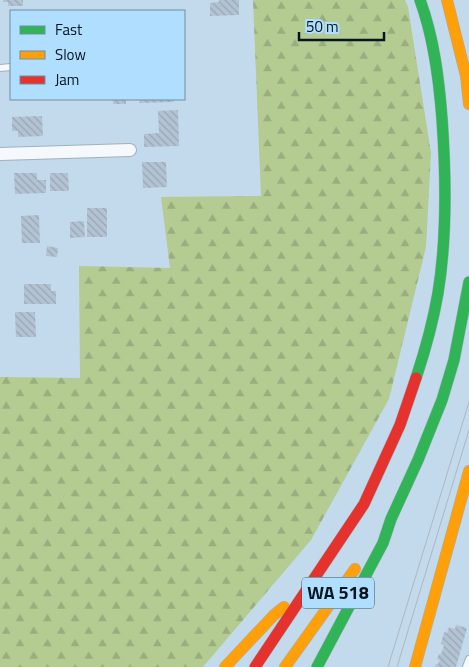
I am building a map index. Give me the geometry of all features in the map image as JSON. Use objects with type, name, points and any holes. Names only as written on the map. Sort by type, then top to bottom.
[{"type":"main road","name":"WA 518","points":[[255,667],[364,504],[400,425],[423,356],[438,292],[444,230],[445,158],[439,78],[426,16],[420,0]]},
{"type":"main road","points":[[448,0],[466,76],[469,104]]},
{"type":"main road","name":"WA 518","points":[[285,667],[390,519],[418,460],[442,400],[454,360],[469,282]]},
{"type":"main road","points":[[415,667],[469,471]]},
{"type":"main road","points":[[317,667],[383,544],[390,519]]},
{"type":"main road","points":[[225,667],[274,615],[305,592]]},
{"type":"street","points":[[0,154],[130,150]]},
{"type":"lane","points":[[466,667],[469,659]]},
{"type":"green space","points":[[253,0],[405,0],[408,7],[431,153],[426,247],[389,399],[311,540],[203,667],[0,667],[0,377],[80,378],[79,266],[170,268],[161,197],[261,196]]},
{"type":"building","points":[[3,0],[23,0],[23,6],[8,6],[8,2],[3,2]]},
{"type":"building","points":[[219,0],[239,0],[239,15],[210,16],[210,3],[219,2]]},
{"type":"building","points":[[113,100],[126,100],[126,104],[113,104]]},
{"type":"building","points":[[139,100],[174,100],[174,102],[140,103]]},
{"type":"building","points":[[178,110],[179,146],[144,147],[144,134],[159,133],[158,111]]},
{"type":"building","points":[[42,116],[43,136],[18,137],[18,131],[12,131],[12,117]]},
{"type":"building","points":[[142,162],[166,162],[167,187],[143,188]]},
{"type":"building","points":[[14,173],[37,173],[37,180],[46,180],[46,193],[15,194]]},
{"type":"building","points":[[50,173],[68,173],[69,191],[50,191]]},
{"type":"building","points":[[87,208],[107,208],[107,237],[87,237]]},
{"type":"building","points":[[39,215],[40,243],[22,243],[21,216]]},
{"type":"building","points":[[84,221],[85,237],[70,238],[70,222]]},
{"type":"building","points":[[47,246],[58,248],[57,257],[46,256]]},
{"type":"building","points":[[24,284],[51,284],[51,291],[56,291],[56,304],[24,304]]},
{"type":"building","points":[[15,312],[35,312],[36,337],[16,337]]},
{"type":"building","points":[[456,625],[467,628],[456,667],[435,667],[440,660],[437,659],[444,645],[441,644],[444,632],[447,633],[449,627],[455,629]]},
{"type":"tram line","points":[[388,667],[469,402]]},
{"type":"tram line","points":[[397,667],[469,430]]},
{"type":"traffic: fast","points":[[416,378],[434,315],[438,293],[443,250],[445,206],[439,89],[432,44],[420,0]]},
{"type":"traffic: fast","points":[[317,667],[383,543],[391,519],[418,460],[442,400],[454,360],[469,282]]},
{"type":"traffic: slow","points":[[447,0],[466,76],[469,104]]},
{"type":"traffic: slow","points":[[415,667],[469,471]]},
{"type":"traffic: slow","points":[[285,667],[355,569]]},
{"type":"traffic: slow","points":[[225,667],[274,615],[284,607]]},
{"type":"traffic: jam","points":[[255,667],[364,504],[400,425],[416,378]]}]
